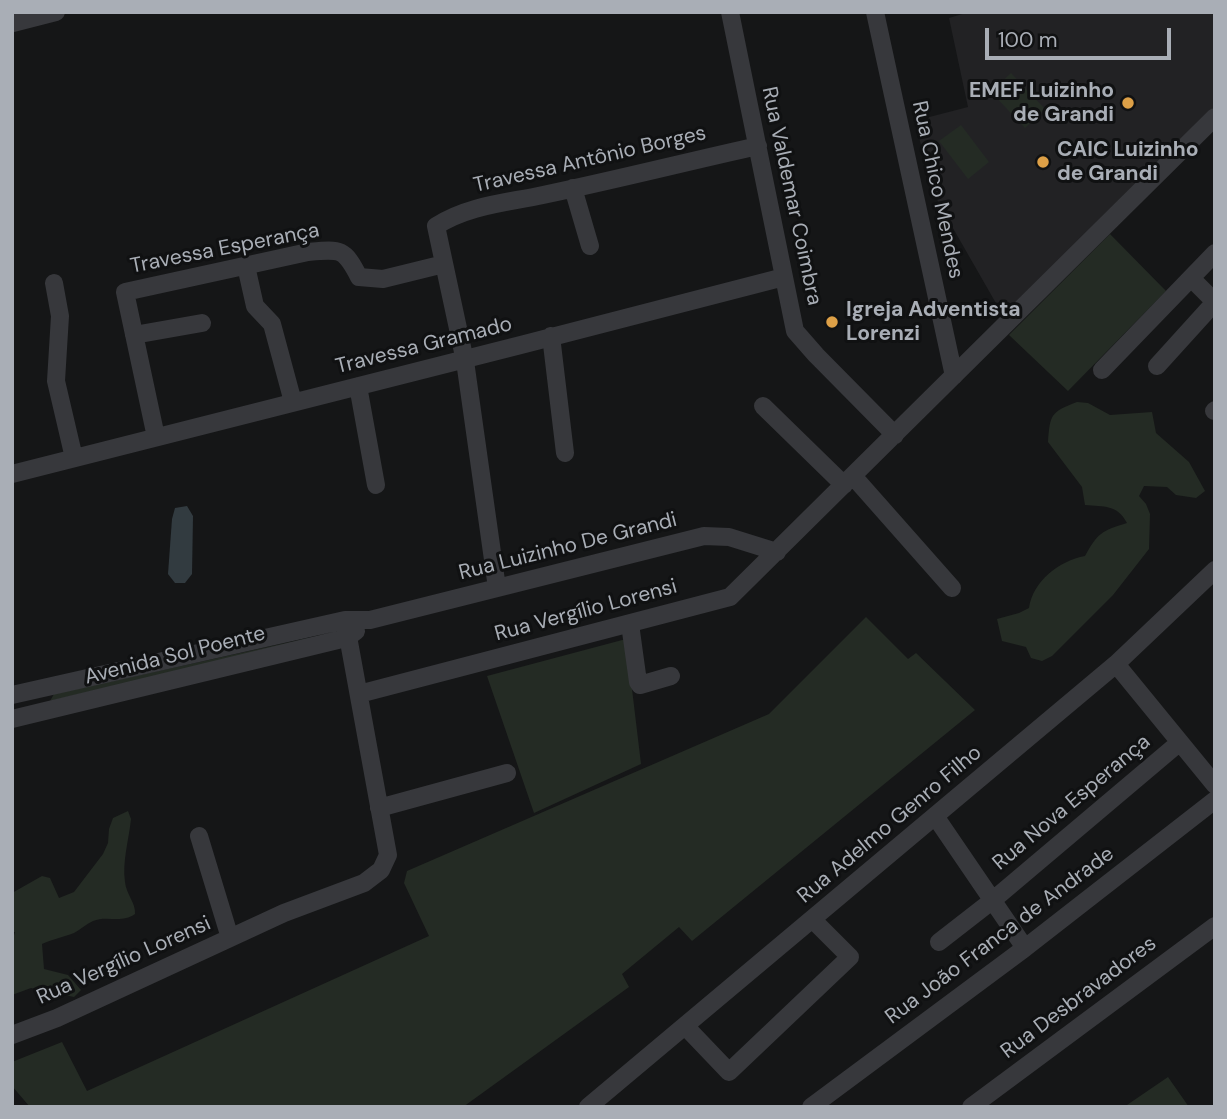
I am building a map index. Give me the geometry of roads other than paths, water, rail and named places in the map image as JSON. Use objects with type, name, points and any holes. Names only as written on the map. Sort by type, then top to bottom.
[{"type":"street","points":[[13,23],[56,12]]},
{"type":"street","name":"Rua Valdemar Coimbra","points":[[730,12],[795,331],[895,435]]},
{"type":"street","name":"Rua Chico Mendes","points":[[875,12],[954,376]]},
{"type":"street","name":"Rua Vergílio Lorensi","points":[[12,1035],[57,1018],[284,913],[364,883],[381,870],[388,855],[359,694],[730,597],[1215,117]]},
{"type":"street","name":"Travessa Antônio Borges","points":[[444,264],[436,226],[454,214],[758,146]]},
{"type":"street","points":[[573,188],[590,246]]},
{"type":"street","name":"Travessa Esperança","points":[[134,335],[125,292],[308,252],[332,250],[348,256],[359,277],[383,279],[444,264]]},
{"type":"street","points":[[1102,370],[1215,253]]},
{"type":"street","points":[[444,264],[465,360],[497,588]]},
{"type":"street","points":[[246,266],[255,306],[272,324],[293,402]]},
{"type":"street","name":"Travessa Gramado","points":[[12,474],[784,277]]},
{"type":"street","points":[[1157,366],[1215,302],[1191,278]]},
{"type":"street","points":[[54,283],[60,316],[56,381],[74,458]]},
{"type":"street","points":[[156,437],[134,335],[202,323]]},
{"type":"street","points":[[551,336],[565,453]]},
{"type":"street","points":[[358,386],[376,485]]},
{"type":"street","points":[[763,406],[849,480],[952,587]]},
{"type":"street","name":"Rua Luizinho De Grandi","points":[[347,629],[370,620],[704,536],[729,537],[777,552]]},
{"type":"street","name":"Rua Adelmo Genro Filho","points":[[588,1107],[1116,664],[1215,570]]},
{"type":"street","points":[[630,624],[640,685],[671,676]]},
{"type":"street","points":[[347,629],[359,694]]},
{"type":"street","name":"Avenida Sol Poente","points":[[12,695],[347,629]]},
{"type":"street","name":"Avenida Sol Poente","points":[[12,719],[347,629]]},
{"type":"street","points":[[1116,664],[1215,785]]},
{"type":"street","points":[[40,689],[43,712]]},
{"type":"street","name":"Rua Nova Esperança","points":[[939,942],[993,900],[1180,741]]},
{"type":"street","points":[[379,808],[507,773]]},
{"type":"street","name":"Rua João Franca de Andrade","points":[[818,1104],[1215,800]]},
{"type":"street","points":[[935,816],[1025,948]]},
{"type":"street","points":[[199,836],[230,938]]},
{"type":"street","points":[[686,1027],[729,1072],[850,957],[813,920]]},
{"type":"street","name":"Rua Desbravadores","points":[[971,1107],[1215,926]]},
{"type":"place","name":"EMEF Luizinho de Grandi","points":[[1128,103]]},
{"type":"place","name":"CAIC Luizinho de Grandi","points":[[1043,162]]},
{"type":"place","name":"Igreja Adventista Lorenzi","points":[[832,322]]}]
